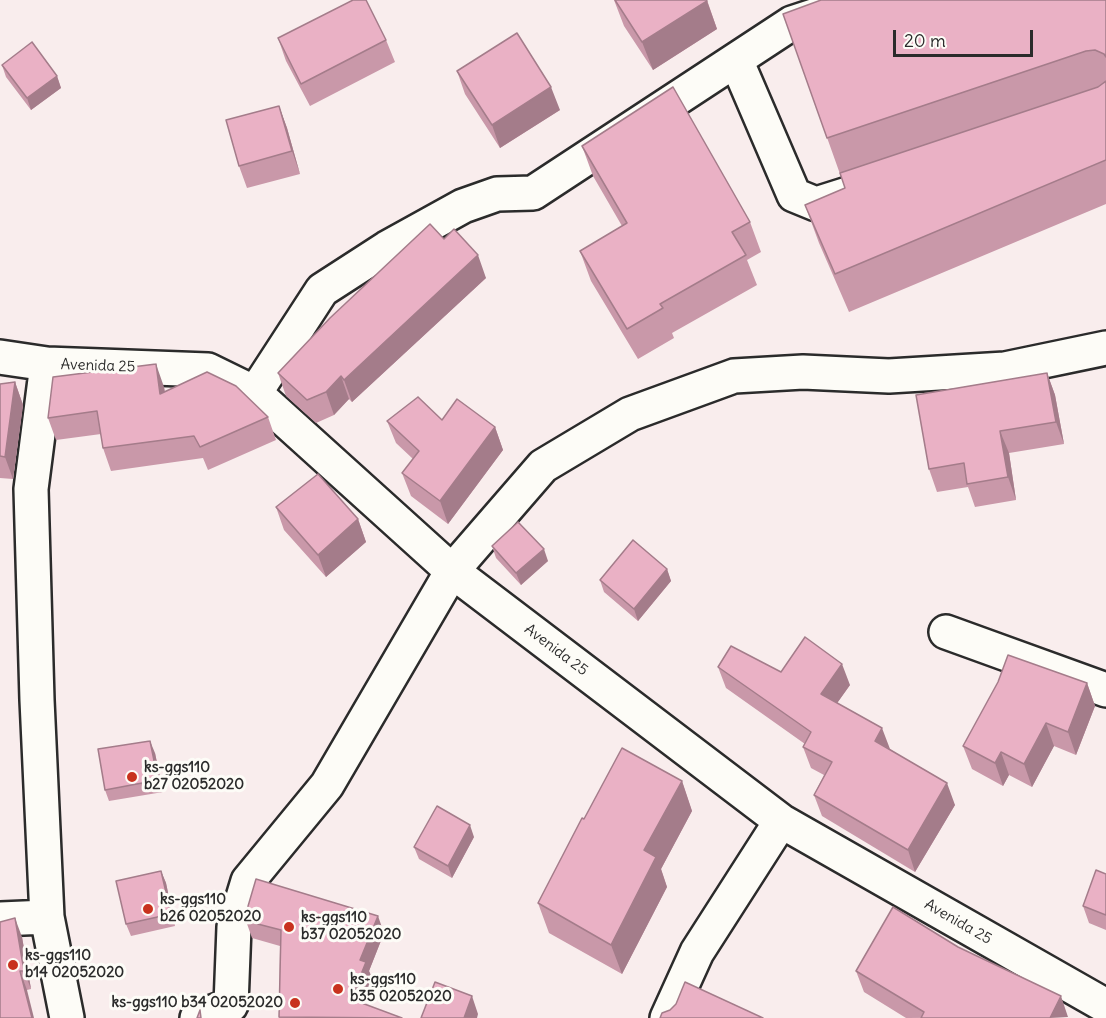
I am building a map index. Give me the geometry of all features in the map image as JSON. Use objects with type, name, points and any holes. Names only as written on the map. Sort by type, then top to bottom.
[{"type":"street","points":[[255,393],[322,290],[387,248],[464,206],[497,194],[533,193],[792,23],[862,0]]},
{"type":"street","points":[[736,60],[794,195],[816,204],[880,183]]},
{"type":"street","points":[[197,1018],[231,1005],[234,927],[248,881],[327,785],[452,571],[543,466],[630,414],[734,376],[803,372],[889,376],[1005,369],[1106,348]]},
{"type":"street","name":"Avenida 25","points":[[0,357],[47,364],[208,370],[255,393],[452,571],[780,821],[1106,1006]]},
{"type":"street","points":[[47,364],[31,489],[36,700],[47,917],[67,1018]]},
{"type":"street","points":[[946,632],[1106,690]]},
{"type":"street","points":[[667,1018],[697,952],[780,821]]},
{"type":"street","points":[[0,919],[47,917]]},
{"type":"building","points":[[353,0],[366,0],[386,40],[301,84],[278,38]]},
{"type":"building","points":[[615,0],[706,0],[707,1],[642,42]]},
{"type":"building","points":[[821,0],[1106,0],[1106,57],[1095,50],[1086,51],[827,138],[783,14]]},
{"type":"building","points":[[517,33],[551,87],[492,125],[457,71]]},
{"type":"building","points":[[32,42],[57,76],[27,98],[2,65]]},
{"type":"building","points":[[1106,81],[1106,160],[835,274],[805,205],[845,188],[840,173],[1098,87]]},
{"type":"building","points":[[673,87],[750,222],[732,232],[746,255],[660,304],[663,308],[627,329],[580,251],[627,223],[582,146]]},
{"type":"building","points":[[279,106],[292,151],[239,166],[226,120]]},
{"type":"building","points":[[430,224],[444,239],[454,229],[478,255],[344,380],[341,376],[326,392],[307,400],[278,373],[330,318]]},
{"type":"building","points":[[156,364],[160,394],[207,372],[236,386],[268,417],[200,447],[194,436],[103,448],[97,411],[48,418],[53,377]]},
{"type":"building","points":[[1047,373],[1056,422],[1000,431],[1008,477],[967,484],[964,463],[929,469],[916,395]]},
{"type":"building","points":[[15,382],[5,457],[0,456],[0,384]]},
{"type":"building","points":[[418,397],[442,420],[457,399],[495,427],[440,501],[402,473],[419,451],[387,421]]},
{"type":"building","points":[[318,474],[358,519],[318,555],[276,507]]},
{"type":"building","points":[[518,522],[544,549],[516,573],[492,546]]},
{"type":"building","points":[[633,540],[667,569],[634,609],[600,580]]},
{"type":"building","points":[[805,637],[842,664],[821,694],[882,728],[875,741],[947,783],[908,850],[814,795],[832,762],[803,747],[811,732],[718,667],[731,646],[781,672]]},
{"type":"building","points":[[1008,655],[1087,683],[1068,732],[1046,723],[1024,764],[1001,752],[995,763],[963,746],[998,682]]},
{"type":"building","name":"ks-ggs110 b27 02052020","points":[[150,741],[158,780],[105,790],[98,749]]},
{"type":"building","points":[[622,748],[682,781],[644,850],[656,857],[611,945],[538,903],[582,818],[584,819]]},
{"type":"building","points":[[437,806],[470,825],[448,866],[414,847]]},
{"type":"building","points":[[1096,870],[1106,874],[1106,915],[1083,906]]},
{"type":"building","name":"ks-ggs110 b26 02052020","points":[[161,871],[171,914],[126,924],[116,881]]},
{"type":"building","points":[[256,879],[378,916],[360,960],[366,962],[351,999],[402,1018],[279,1017],[281,930],[246,921],[246,913]]},
{"type":"building","points":[[893,907],[958,947],[1061,996],[1050,1018],[921,1018],[924,1012],[856,971]]},
{"type":"building","points":[[15,918],[24,971],[20,971],[32,1018],[0,1018],[0,922]]},
{"type":"building","points":[[435,982],[472,996],[464,1018],[421,1018]]},
{"type":"building","points":[[685,982],[763,1018],[660,1018],[662,1013],[670,1010],[676,1004]]},
{"type":"place","name":"ks-ggs110 b27 02052020","points":[[132,777]]},
{"type":"place","name":"ks-ggs110 b26 02052020","points":[[148,909]]},
{"type":"place","name":"ks-ggs110 b37 02052020","points":[[289,927]]},
{"type":"place","name":"ks-ggs110 b14 02052020","points":[[13,965]]},
{"type":"place","name":"ks-ggs110 b35 02052020","points":[[338,989]]},
{"type":"place","name":"ks-ggs110 b34 02052020","points":[[295,1003]]}]
